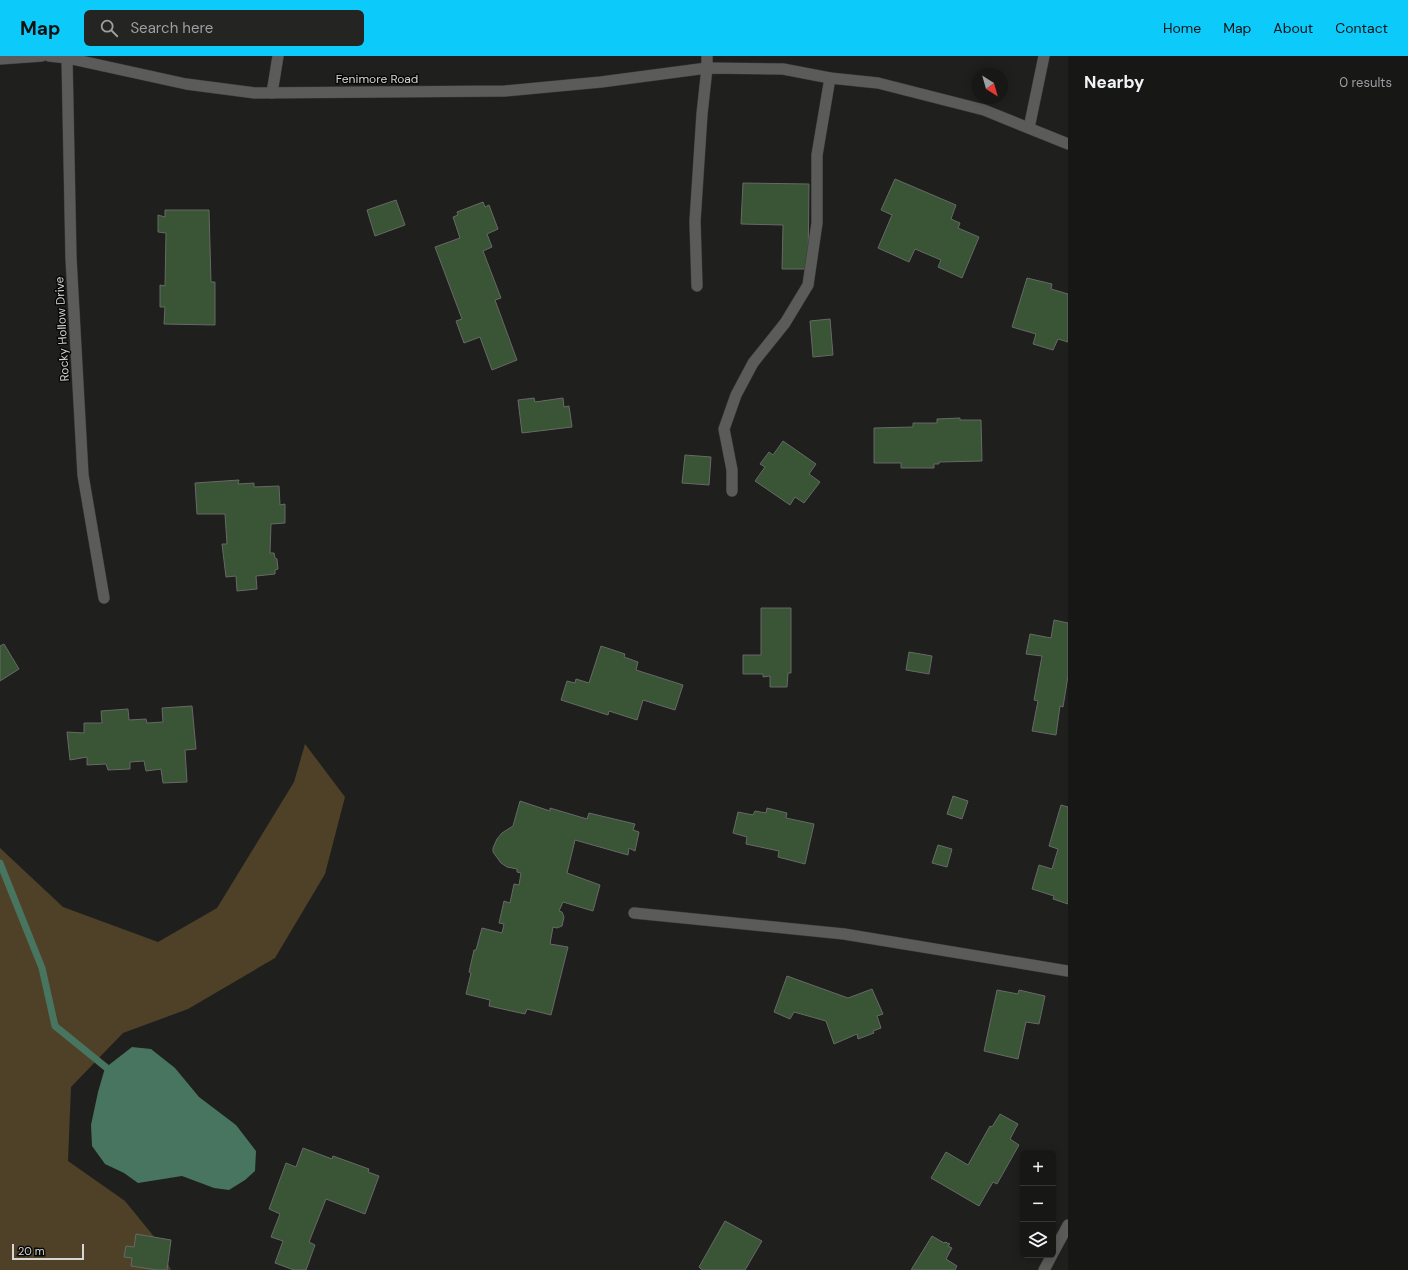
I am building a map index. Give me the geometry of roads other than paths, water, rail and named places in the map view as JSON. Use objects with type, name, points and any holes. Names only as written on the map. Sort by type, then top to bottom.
[{"type":"street","points":[[0,59],[42,56]]},
{"type":"street","name":"Fenimore Road","points":[[49,56],[67,58],[186,84],[255,93],[506,91],[601,82],[707,68],[783,69],[830,78],[886,85],[984,110],[1068,144]]},
{"type":"street","points":[[272,93],[278,56]]},
{"type":"street","points":[[697,286],[695,221],[702,114],[707,68],[706,56]]},
{"type":"street","points":[[1029,128],[1044,56]]},
{"type":"street","name":"Rocky Hollow Drive","points":[[67,58],[71,258],[83,476],[104,598]]},
{"type":"street","points":[[732,491],[732,470],[724,429],[736,395],[753,363],[785,324],[808,285],[817,223],[817,155],[830,78]]},
{"type":"street","points":[[634,913],[844,934],[1068,971]]},
{"type":"street","points":[[1056,1247],[1068,1226]]},
{"type":"street","points":[[1044,1270],[1050,1258]]},
{"type":"waterway","points":[[0,863],[42,968],[55,1026],[113,1073]]}]
